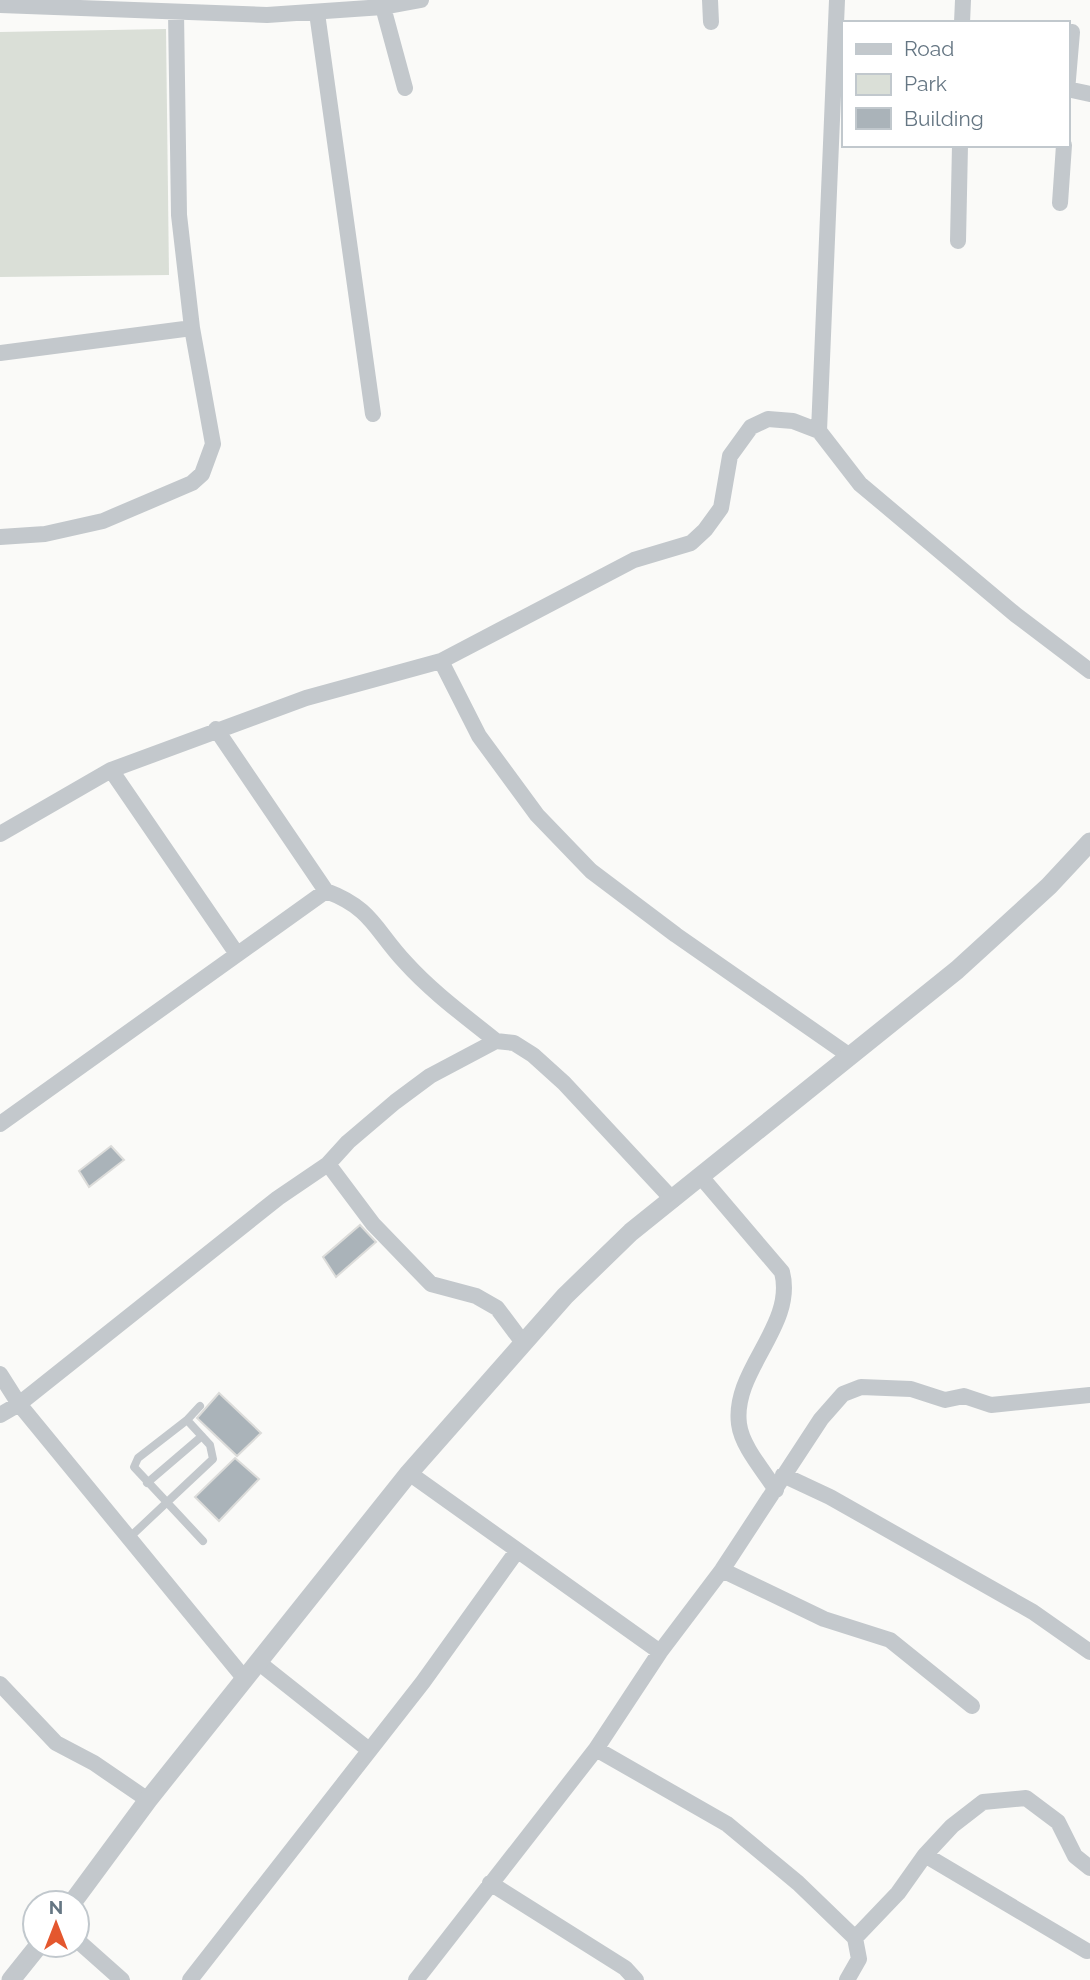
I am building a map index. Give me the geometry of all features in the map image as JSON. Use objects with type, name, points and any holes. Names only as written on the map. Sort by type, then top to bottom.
[{"type":"street","points":[[0,5],[31,2],[176,12],[266,8],[317,13],[383,7],[421,0]]},
{"type":"street","points":[[710,0],[711,22]]},
{"type":"street","points":[[820,431],[838,97],[837,0]]},
{"type":"street","points":[[962,0],[962,21]]},
{"type":"street","points":[[383,7],[405,88]]},
{"type":"street","points":[[0,537],[45,534],[103,521],[192,483],[202,474],[213,444],[191,328],[178,215],[176,12]]},
{"type":"street","points":[[317,13],[373,414]]},
{"type":"street","points":[[1069,67],[1072,33]]},
{"type":"street","points":[[1069,90],[1090,94]]},
{"type":"street","points":[[958,241],[960,147]]},
{"type":"street","points":[[1060,203],[1063,147]]},
{"type":"street","points":[[0,353],[191,328]]},
{"type":"street","points":[[0,834],[111,770],[306,698],[440,662],[634,560],[691,543],[721,508],[730,456],[751,427],[768,419],[793,421],[820,431],[860,484],[1016,615],[1090,671]]},
{"type":"street","points":[[440,662],[479,736],[537,815],[591,871],[676,935],[850,1056]]},
{"type":"street","points":[[216,729],[326,891],[347,898],[368,914],[404,962],[496,1041]]},
{"type":"street","points":[[111,770],[237,954]]},
{"type":"street","points":[[82,1889],[148,1800],[409,1473],[565,1296],[612,1250],[957,970],[1049,886],[1090,842]]},
{"type":"street","points":[[0,1124],[326,891]]},
{"type":"street","points":[[0,1415],[19,1404],[278,1198],[328,1164],[368,1124],[430,1076],[496,1041],[514,1043],[564,1083],[673,1200]]},
{"type":"street","points":[[328,1164],[373,1224],[431,1284],[475,1296],[496,1308],[524,1344]]},
{"type":"street","points":[[702,1178],[782,1272],[787,1290],[745,1388],[739,1412],[743,1437],[779,1482],[830,1497],[1033,1612],[1090,1652]]},
{"type":"street","points":[[0,1374],[19,1404],[244,1678]]},
{"type":"street","points":[[416,1980],[596,1749],[660,1651],[722,1570],[821,1419],[843,1394],[861,1387],[911,1389],[944,1400],[964,1396],[991,1405],[1090,1395]]},
{"type":"street","points":[[409,1473],[660,1651]]},
{"type":"street","points":[[190,1980],[423,1682],[517,1551]]},
{"type":"street","points":[[722,1570],[824,1619],[890,1640],[972,1706]]},
{"type":"street","points":[[258,1662],[369,1750]]},
{"type":"street","points":[[0,1684],[56,1743],[94,1763],[148,1800]]},
{"type":"street","points":[[596,1749],[727,1824],[798,1883],[855,1938],[859,1959],[847,1980]]},
{"type":"street","points":[[855,1938],[898,1893],[925,1855],[952,1826],[984,1802],[1026,1798],[1058,1822],[1075,1856],[1090,1868]]},
{"type":"street","points":[[925,1855],[1087,1951]]},
{"type":"street","points":[[490,1884],[625,1968],[636,1980]]},
{"type":"street","points":[[91,1952],[122,1980]]},
{"type":"street","points":[[11,1980],[28,1959]]},
{"type":"lane","points":[[200,1406],[187,1420],[135,1461],[134,1466],[166,1504],[203,1541]]},
{"type":"lane","points":[[130,1537],[213,1459],[212,1449],[187,1420]]},
{"type":"lane","points":[[147,1483],[202,1436]]},
{"type":"green space","points":[[166,29],[169,275],[0,277],[0,32]]},
{"type":"building","points":[[111,1146],[124,1160],[89,1187],[79,1171]]},
{"type":"building","points":[[360,1225],[376,1242],[336,1277],[323,1257]]},
{"type":"building","points":[[219,1393],[261,1433],[237,1456],[197,1418]]},
{"type":"building","points":[[235,1458],[259,1479],[219,1521],[195,1497]]}]
